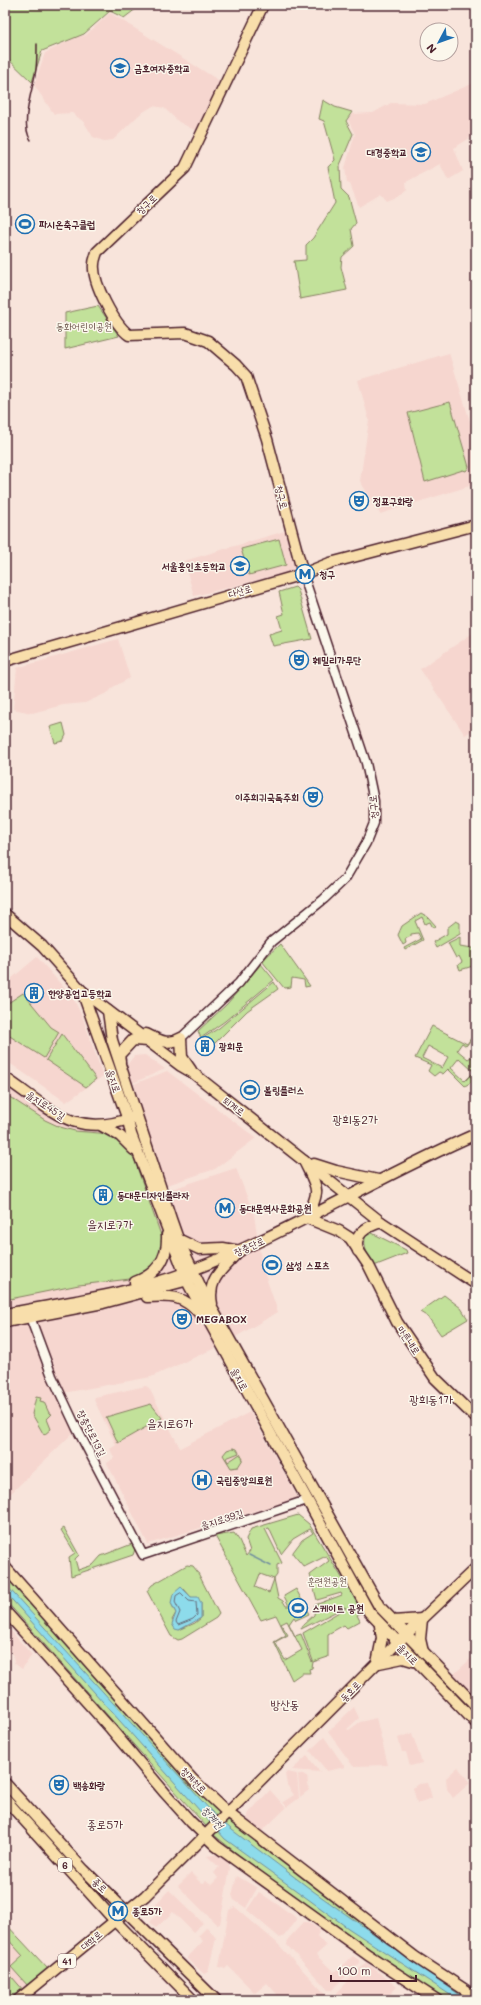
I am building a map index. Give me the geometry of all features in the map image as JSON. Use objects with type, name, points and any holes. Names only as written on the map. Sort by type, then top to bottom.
[{"type":"main road","name":"청구로","points":[[263,5],[185,168],[97,252],[94,264],[96,279],[114,318],[121,329],[129,335],[185,333],[208,341],[236,365],[246,376],[267,439],[303,574]]},
{"type":"main road","name":"다산로","points":[[5,661],[303,574],[330,563],[476,525]]},
{"type":"main road","name":"퇴계로","points":[[5,914],[42,946],[82,990],[108,1011],[150,1041],[181,1066],[193,1073],[381,1222],[476,1284]]},
{"type":"main road","name":"을지로","points":[[82,990],[133,1118],[178,1239],[189,1276],[216,1315],[379,1606],[476,1706]]},
{"type":"main road","name":"을지로","points":[[108,1011],[112,1040],[133,1118],[139,1156],[163,1220],[217,1335],[369,1612],[397,1643],[476,1723]]},
{"type":"main road","points":[[130,1027],[166,1043],[174,1042],[181,1038],[182,1057],[193,1073]]},
{"type":"main road","points":[[125,1084],[119,1055],[133,1040],[150,1041]]},
{"type":"main road","name":"을지로45길","points":[[5,1078],[70,1121],[86,1126],[102,1126],[133,1118]]},
{"type":"main road","points":[[102,1126],[125,1139],[139,1156]]},
{"type":"main road","name":"장충단로","points":[[5,1322],[124,1298],[189,1276],[307,1218],[378,1180],[476,1134]]},
{"type":"main road","points":[[303,1159],[336,1171],[378,1180]]},
{"type":"main road","points":[[303,1159],[317,1190],[317,1199],[307,1218]]},
{"type":"main road","name":"마른내로","points":[[307,1218],[339,1231],[350,1238],[368,1266],[397,1322],[435,1378],[476,1418]]},
{"type":"main road","points":[[105,1295],[146,1278],[158,1268],[165,1256],[166,1249],[167,1237],[163,1220]]},
{"type":"main road","points":[[358,1251],[357,1240],[360,1233],[381,1222]]},
{"type":"main road","points":[[178,1239],[198,1249],[223,1248],[240,1251]]},
{"type":"main road","points":[[216,1315],[210,1291],[213,1281],[240,1251]]},
{"type":"main road","name":"장충단로","points":[[5,1314],[105,1295],[189,1276]]},
{"type":"main road","points":[[124,1298],[162,1296],[184,1300],[194,1306],[217,1335]]},
{"type":"main road","name":"청계천로","points":[[5,1567],[193,1780],[227,1815],[415,1957],[476,1997]]},
{"type":"main road","name":"동호로","points":[[227,1815],[397,1643],[476,1568]]},
{"type":"main road","points":[[5,1611],[111,1729],[165,1793],[233,1859],[368,1955],[437,2000]]},
{"type":"main road","points":[[393,1621],[422,1619],[420,1639],[423,1653]]},
{"type":"main road","points":[[379,1624],[382,1638],[378,1663],[403,1658],[417,1663]]},
{"type":"main road","name":"종로","points":[[5,1783],[64,1849],[216,2000]]},
{"type":"main road","name":"종로","points":[[5,1799],[114,1921],[193,2000]]},
{"type":"main road","name":"41","points":[[127,1911],[145,1896],[206,1834],[227,1815]]},
{"type":"main road","name":"대학로","points":[[18,2000],[127,1911]]},
{"type":"street","name":"청구로","points":[[181,1038],[239,983],[271,942],[324,899],[345,879],[366,843],[374,823],[374,801],[366,763],[303,574]]},
{"type":"street","name":"장충단로13길","points":[[30,1317],[52,1376],[77,1428],[144,1556]]},
{"type":"street","name":"을지로39길","points":[[144,1556],[307,1500]]},
{"type":"shaded area","name":"금호여자중학교","points":[[110,13],[223,83],[198,132],[179,122],[164,108],[153,106],[140,114],[113,140],[104,141],[93,137],[84,122],[72,113],[54,114],[34,85],[45,53],[74,38],[86,35]]},
{"type":"shaded area","points":[[474,83],[476,85],[476,134],[454,148],[463,171],[448,180],[440,164],[406,182],[407,190],[399,196],[387,201],[381,194],[359,207],[350,184],[347,183],[345,168],[355,134],[348,120],[352,114],[373,113],[391,103],[425,104]]},
{"type":"shaded area","points":[[449,353],[476,441],[476,484],[380,514],[360,481],[369,420],[358,380]]},
{"type":"shaded area","name":"서울흥인초등학교","points":[[285,531],[295,571],[194,596],[184,561]]},
{"type":"shaded area","points":[[476,631],[476,728],[465,735],[420,669]]},
{"type":"shaded area","points":[[118,639],[130,678],[113,687],[109,692],[85,703],[63,705],[32,713],[13,709],[17,668]]},
{"type":"shaded area","points":[[37,957],[73,998],[83,1018],[103,1076],[66,1102],[5,1060],[5,984]]},
{"type":"shaded area","points":[[145,1055],[165,1069],[133,1083],[127,1065],[134,1056]]},
{"type":"shaded area","points":[[167,1071],[256,1138],[215,1169],[167,1185],[152,1146],[134,1084]]},
{"type":"shaded area","points":[[5,1078],[70,1121],[128,1120],[163,1192],[236,1168],[254,1215],[262,1266],[278,1312],[222,1345],[151,1377],[63,1393],[77,1429],[5,1499]]},
{"type":"shaded area","name":"국립중앙의료원","points":[[146,1386],[149,1388],[180,1448],[250,1412],[298,1498],[148,1544],[107,1463],[114,1458],[110,1449],[116,1445],[94,1400],[95,1397]]},
{"type":"shaded area","points":[[5,1624],[32,1655],[22,1669],[14,1663],[13,1654],[5,1648]]},
{"type":"shaded area","points":[[476,1654],[476,1699],[453,1675]]},
{"type":"shaded area","points":[[354,1707],[359,1718],[347,1729],[349,1730],[360,1722],[376,1718],[388,1765],[353,1766],[328,1732]]},
{"type":"shaded area","points":[[412,1733],[422,1763],[410,1766],[406,1752],[402,1752],[398,1738]]},
{"type":"shaded area","points":[[324,1737],[345,1767],[327,1771],[310,1751]]},
{"type":"shaded area","points":[[307,1756],[320,1772],[292,1770]]},
{"type":"shaded area","points":[[458,1767],[470,1783],[453,1798],[447,1789],[446,1778]]},
{"type":"shaded area","points":[[287,1772],[297,1774],[299,1798],[287,1807],[283,1802],[294,1795],[287,1785],[285,1774]]},
{"type":"shaded area","points":[[298,1774],[307,1776],[309,1790],[300,1797]]},
{"type":"shaded area","points":[[428,1783],[432,1798],[417,1803],[413,1788],[418,1784]]},
{"type":"shaded area","points":[[270,1790],[286,1808],[258,1835],[246,1824],[248,1814]]},
{"type":"shaded area","points":[[219,1854],[228,1862],[230,1868],[220,1924],[217,1925],[178,1886],[191,1873],[202,1884],[206,1881],[211,1885],[218,1878],[214,1873],[219,1867],[207,1856]]},
{"type":"shaded area","points":[[237,1876],[257,1888],[246,1908],[234,1900],[232,1895]]},
{"type":"shaded area","points":[[169,1890],[203,1923],[193,1932],[173,1912],[156,1928],[150,1922],[158,1914],[152,1908]]},
{"type":"shaded area","points":[[259,1892],[294,1916],[297,1920],[284,1936],[280,1938],[247,1910]]},
{"type":"shaded area","points":[[235,1907],[276,1942],[331,2000],[282,2000],[267,1983],[255,1993],[228,1966],[225,1969],[219,1967],[229,1910]]},
{"type":"shaded area","points":[[304,1922],[308,1922],[320,1930],[317,1936],[326,1946],[316,1955],[334,1972],[353,1956],[359,1960],[359,1963],[332,1990],[328,1990],[287,1945],[288,1939]]},
{"type":"shaded area","points":[[5,1923],[50,1971],[14,2000],[5,2000]]},
{"type":"shaded area","points":[[207,1927],[216,1938],[208,1972],[204,1974],[187,1958],[203,1941],[198,1936]]},
{"type":"shaded area","points":[[366,1962],[397,1987],[384,2000],[338,2000],[334,1996]]},
{"type":"green space","points":[[5,5],[141,5],[124,18],[110,11],[84,34],[42,51],[32,82],[5,56]]},
{"type":"green space","points":[[323,100],[335,107],[352,112],[346,121],[353,134],[340,165],[341,189],[349,197],[356,223],[351,229],[354,246],[342,257],[341,267],[347,290],[300,299],[294,261],[306,260],[306,245],[313,238],[335,203],[328,167],[335,160],[324,121],[319,119]]},
{"type":"green space","name":"동화어린이공원","points":[[98,306],[119,336],[65,349],[65,313]]},
{"type":"green space","points":[[450,402],[469,467],[466,471],[463,470],[425,482],[408,413]]},
{"type":"green space","points":[[279,539],[286,565],[249,575],[241,549]]},
{"type":"green space","points":[[295,587],[298,590],[312,639],[273,646],[269,634],[282,630],[278,616],[284,614],[279,592]]},
{"type":"green space","points":[[63,723],[66,735],[63,741],[55,743],[50,727]]},
{"type":"green space","points":[[421,913],[428,917],[436,926],[433,928],[430,922],[425,924],[422,917],[415,921],[423,940],[405,950],[404,948],[421,939],[418,933],[411,934],[411,936],[405,939],[406,943],[403,945],[398,935],[402,926]]},
{"type":"green space","points":[[456,921],[460,923],[460,934],[436,948],[433,942],[447,934],[447,928]]},
{"type":"green space","points":[[460,937],[460,946],[473,948],[475,951],[473,966],[460,970],[458,965],[462,962],[459,956],[456,958],[448,943]]},
{"type":"green space","points":[[280,944],[310,986],[305,987],[304,980],[292,978],[291,987],[284,988],[262,961]]},
{"type":"green space","points":[[261,964],[274,980],[225,1021],[201,1038],[198,1031],[227,1004]]},
{"type":"green space","points":[[274,982],[278,989],[247,1011],[211,1047],[207,1040],[205,1041],[203,1038],[219,1028]]},
{"type":"green space","points":[[23,993],[51,1027],[59,1032],[44,1058],[5,1033],[5,1005]]},
{"type":"green space","points":[[432,1026],[467,1044],[476,1031],[476,1044],[471,1040],[466,1046],[462,1043],[457,1050],[468,1059],[471,1057],[474,1060],[476,1058],[476,1079],[465,1086],[448,1069],[443,1074],[439,1072],[434,1076],[428,1071],[431,1065],[415,1058]],"holes":[[[428,1046],[448,1057],[442,1068],[422,1058]],[[459,1058],[474,1072],[465,1081],[451,1068]]]},
{"type":"green space","points":[[62,1034],[96,1079],[86,1087],[46,1060]]},
{"type":"green space","points":[[5,1094],[45,1120],[60,1127],[75,1131],[111,1134],[132,1153],[162,1238],[161,1253],[154,1266],[137,1277],[130,1279],[79,1285],[5,1300]]},
{"type":"green space","points":[[370,1232],[406,1250],[407,1253],[374,1266],[365,1246],[365,1237],[367,1233]]},
{"type":"green space","points":[[444,1295],[461,1308],[468,1319],[441,1335],[428,1317],[420,1312]]},
{"type":"green space","points":[[36,1397],[41,1398],[40,1401],[44,1402],[49,1413],[52,1414],[47,1419],[51,1429],[44,1435],[32,1414]]},
{"type":"green space","points":[[151,1404],[162,1418],[118,1443],[106,1417]]},
{"type":"green space","points":[[233,1448],[237,1449],[239,1453],[226,1458],[228,1462],[240,1454],[243,1459],[238,1467],[231,1468],[223,1455],[227,1450]]},
{"type":"green space","name":"훈련원공원","points":[[298,1515],[309,1524],[363,1612],[357,1615],[360,1621],[347,1628],[344,1625],[328,1634],[328,1657],[313,1662],[312,1668],[309,1669],[310,1673],[302,1673],[292,1680],[274,1642],[286,1635],[276,1615],[261,1620],[215,1536],[234,1533],[246,1556],[250,1551],[246,1539],[251,1529]],"holes":[[[269,1528],[281,1554],[293,1539],[310,1529],[313,1533],[302,1540],[293,1554],[304,1567],[326,1556],[329,1561],[310,1575],[317,1600],[341,1593],[342,1595],[315,1605],[314,1615],[303,1625],[301,1629],[345,1607],[346,1608],[303,1633],[313,1661],[312,1662],[301,1634],[295,1636],[289,1624],[294,1617],[296,1620],[309,1614],[296,1589],[284,1596],[289,1606],[286,1606],[283,1601],[278,1598],[274,1579],[277,1575],[277,1565],[282,1563],[265,1529]],[[260,1574],[274,1579],[269,1593],[255,1587]],[[287,1621],[302,1650],[285,1660],[275,1642],[288,1635],[281,1624]]]},
{"type":"green space","points":[[64,1528],[79,1555],[75,1559],[78,1570],[93,1565],[101,1556],[132,1544],[135,1549],[133,1555],[71,1576],[69,1557],[75,1553],[61,1530]]},
{"type":"green space","points":[[187,1565],[193,1566],[219,1614],[216,1618],[178,1640],[171,1636],[147,1591],[152,1585]],"holes":[[[184,1589],[191,1597],[201,1603],[201,1618],[195,1623],[179,1630],[172,1620],[176,1613],[171,1603]]]},
{"type":"green space","points":[[5,1573],[216,1807],[475,2000],[442,2000],[345,1933],[240,1856],[214,1835],[5,1600]]},
{"type":"green space","points":[[5,1923],[48,1969],[28,1986],[11,1967],[23,1956],[5,1936]]},
{"type":"green space","points":[[5,1969],[25,1992],[14,2000],[5,2000]]},
{"type":"water","name":"청계천","points":[[5,1584],[212,1812],[232,1830],[313,1891],[467,2000],[458,2000],[348,1928],[225,1839],[5,1592]]},
{"type":"water","points":[[181,1587],[191,1597],[198,1597],[201,1603],[201,1618],[179,1630],[175,1629],[172,1624],[176,1613],[171,1603],[173,1594]]},
{"type":"waterway","points":[[249,1555],[271,1566]]},
{"type":"railway","points":[[31,140],[26,125],[28,105],[36,69],[37,44]]},
{"type":"place","name":"금호여자중학교","points":[[120,68]]},
{"type":"place","name":"대경중학교","points":[[421,152]]},
{"type":"place","name":"파시온축구클럽","points":[[25,224]]},
{"type":"place","name":"정표구화랑","points":[[359,501]]},
{"type":"place","name":"서울흥인초등학교","points":[[240,566]]},
{"type":"place","name":"청구","points":[[305,574]]},
{"type":"place","name":"훼밀리가무단","points":[[299,660]]},
{"type":"place","name":"이주희귀국독주회","points":[[313,797]]},
{"type":"place","name":"한양공업고등학교","points":[[34,993]]},
{"type":"place","name":"광희문","points":[[205,1046]]},
{"type":"place","name":"볼링플러스","points":[[250,1090]]},
{"type":"place","name":"동대문디자인플라자","points":[[103,1195]]},
{"type":"place","name":"동대문역사문화공원","points":[[225,1208]]},
{"type":"place","name":"삼성 스포츠","points":[[272,1265]]},
{"type":"place","name":"MEGABOX","points":[[182,1319]]},
{"type":"place","name":"국립중앙의료원","points":[[202,1480]]},
{"type":"place","name":"스케이트 공원","points":[[298,1608]]},
{"type":"place","name":"백송화랑","points":[[59,1785]]},
{"type":"place","name":"종로5가","points":[[118,1911]]},
{"type":"district","name":"광희동2가","points":[[355,1119]]},
{"type":"district","name":"을지로7가","points":[[110,1224]]},
{"type":"district","name":"광희동1가","points":[[431,1399]]},
{"type":"district","name":"을지로6가","points":[[170,1423]]},
{"type":"district","name":"방산동","points":[[285,1704]]},
{"type":"district","name":"종로5가","points":[[105,1824]]}]
